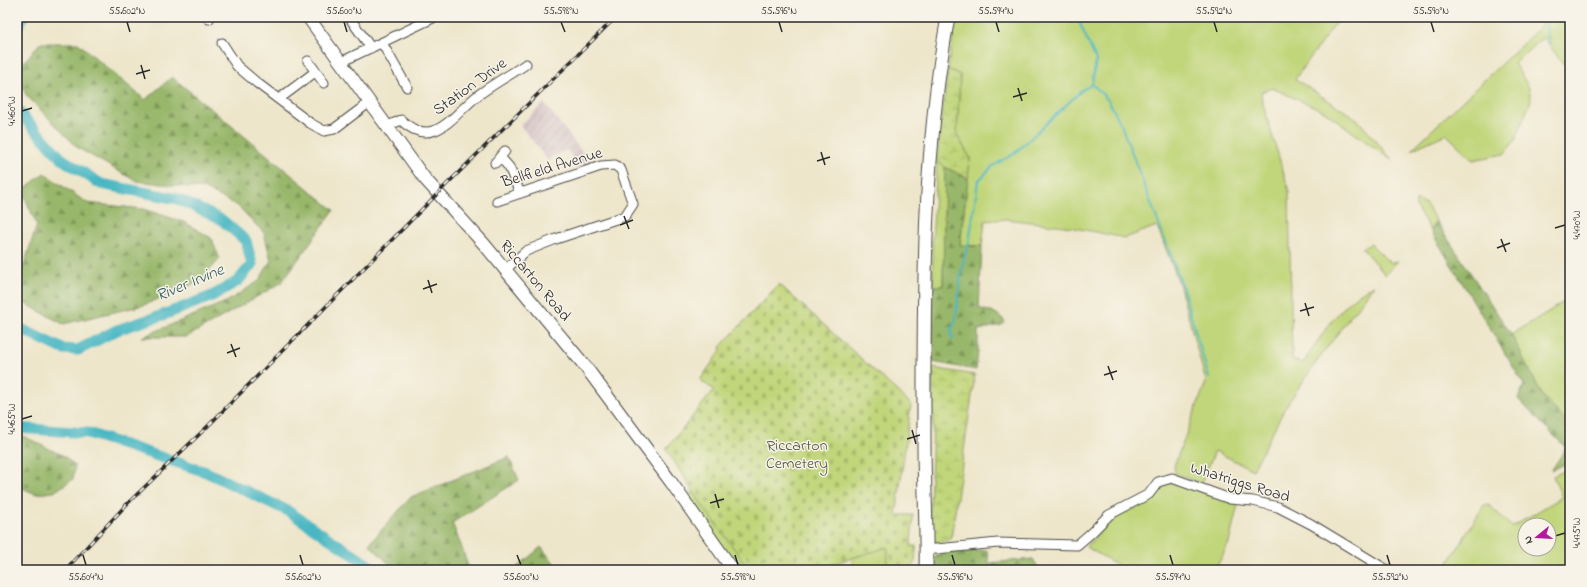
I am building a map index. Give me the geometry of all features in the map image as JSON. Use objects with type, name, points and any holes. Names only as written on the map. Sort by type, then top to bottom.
[{"type":"highway","points":[[926,570],[924,435],[927,208],[934,114],[948,17]]},
{"type":"main road","name":"Riccarton Road","points":[[308,17],[425,179],[505,270],[584,366],[671,482],[733,570]]},
{"type":"street","points":[[349,17],[371,48]]},
{"type":"street","points":[[341,62],[382,43],[429,18]]},
{"type":"street","points":[[222,43],[237,66],[257,83],[324,132],[334,129],[370,102]]},
{"type":"street","points":[[382,43],[407,87]]},
{"type":"street","points":[[308,61],[324,83]]},
{"type":"street","name":"Station Drive","points":[[388,126],[401,120],[413,130],[421,132],[436,130],[444,127],[477,96],[526,64]]},
{"type":"street","points":[[279,99],[315,72]]},
{"type":"street","points":[[500,157],[509,166],[520,193]]},
{"type":"street","name":"Bellfield Avenue","points":[[497,201],[601,166],[615,165],[621,170],[633,204],[626,216],[556,239],[526,251],[505,270]]},
{"type":"street","name":"Whatriggs Road","points":[[926,550],[998,543],[1077,545],[1110,515],[1149,494],[1158,482],[1172,478],[1230,499],[1253,501],[1278,507],[1311,524],[1387,570]]},
{"type":"shaded area","points":[[544,103],[593,166],[577,169],[571,155],[567,150],[551,157],[549,162],[520,125]]},
{"type":"green space","points":[[956,17],[1340,17],[1295,79],[1357,119],[1394,162],[1324,111],[1272,88],[1261,92],[1262,101],[1289,191],[1292,360],[1303,363],[1325,330],[1342,309],[1362,292],[1374,285],[1320,357],[1286,406],[1253,470],[1215,451],[1201,484],[1175,473],[1174,466],[1206,382],[1179,283],[1157,226],[1125,238],[1065,226],[1005,219],[985,221],[982,246],[960,246],[970,158],[957,135],[960,75],[948,69]]},
{"type":"green space","points":[[1540,17],[1570,17],[1570,61],[1562,63],[1544,37],[1514,63],[1529,88],[1531,100],[1516,139],[1504,154],[1473,160],[1446,134],[1411,150],[1541,26]]},
{"type":"green space","points":[[40,43],[78,43],[145,100],[172,77],[334,210],[281,283],[187,337],[142,337],[228,301],[259,281],[271,260],[264,233],[238,206],[205,189],[136,181],[78,148],[26,95],[17,70]]},
{"type":"green space","points":[[948,69],[960,75],[957,135],[970,158],[968,178],[945,167],[937,160]]},
{"type":"green space","points":[[937,160],[945,167],[943,287],[933,286],[932,244]]},
{"type":"green space","points":[[945,167],[968,178],[960,245],[982,246],[979,308],[997,314],[1005,321],[1002,325],[978,330],[976,370],[932,362],[933,286],[943,286]]},
{"type":"green space","points":[[44,173],[87,203],[143,209],[184,222],[211,238],[220,259],[198,282],[144,305],[63,324],[17,299],[17,286],[37,225],[22,191]]},
{"type":"green space","points":[[1416,200],[1426,204],[1436,221],[1431,231],[1416,207]]},
{"type":"green space","points":[[1436,221],[1511,334],[1542,395],[1570,426],[1570,461],[1551,471],[1566,448],[1518,399],[1524,385],[1431,231]]},
{"type":"green space","points":[[1371,244],[1390,263],[1398,261],[1385,275],[1362,248]]},
{"type":"green space","name":"Riccarton Cemetery","points":[[779,284],[911,404],[896,515],[913,515],[911,546],[916,546],[915,563],[911,570],[887,570],[888,547],[813,570],[750,570],[702,505],[666,449],[714,390],[700,380],[721,350],[720,347]]},
{"type":"green space","points":[[1570,298],[1570,426],[1542,395],[1511,335]]},
{"type":"green space","points":[[932,368],[975,375],[951,539],[936,543],[931,542],[929,536],[933,426]]},
{"type":"green space","points":[[17,433],[64,456],[75,466],[73,479],[54,492],[36,494],[17,486]]},
{"type":"green space","points":[[509,457],[519,480],[452,523],[469,570],[395,570],[369,544],[411,497]]},
{"type":"green space","points":[[1570,468],[1570,570],[1444,570],[1484,505],[1488,504],[1512,527],[1517,524],[1517,557],[1557,557],[1557,517],[1529,517],[1562,497],[1553,476]]},
{"type":"green space","points":[[1174,482],[1238,504],[1229,543],[1215,570],[1127,570],[1086,547],[1113,517],[1153,494],[1164,483]]},
{"type":"green space","points":[[693,492],[750,570],[739,570],[687,497]]},
{"type":"green space","points":[[541,547],[560,570],[514,570]]},
{"type":"green space","points":[[888,547],[887,570],[855,570],[851,558]]},
{"type":"green space","points":[[987,550],[989,563],[1033,559],[1039,569],[931,570],[935,557],[945,552]]},
{"type":"waterway","name":"River Irvine","points":[[17,28],[23,17]]},
{"type":"waterway","points":[[1077,17],[1096,60],[1092,84],[1108,100],[1120,122],[1181,282],[1209,378]]},
{"type":"waterway","points":[[1545,17],[1550,44]]},
{"type":"waterway","points":[[952,340],[952,327],[955,324],[962,266],[969,243],[978,181],[993,166],[1015,153],[1081,91],[1092,84]]},
{"type":"waterway","name":"River Irvine","points":[[17,110],[62,159],[101,184],[178,199],[222,220],[246,241],[252,264],[238,281],[212,296],[163,315],[117,330],[78,350],[63,349],[17,327]]},
{"type":"waterway","name":"River Irvine","points":[[17,428],[88,433],[206,472],[288,511],[376,570]]},
{"type":"railway","points":[[65,570],[127,504],[208,426],[446,185],[616,17]]}]
